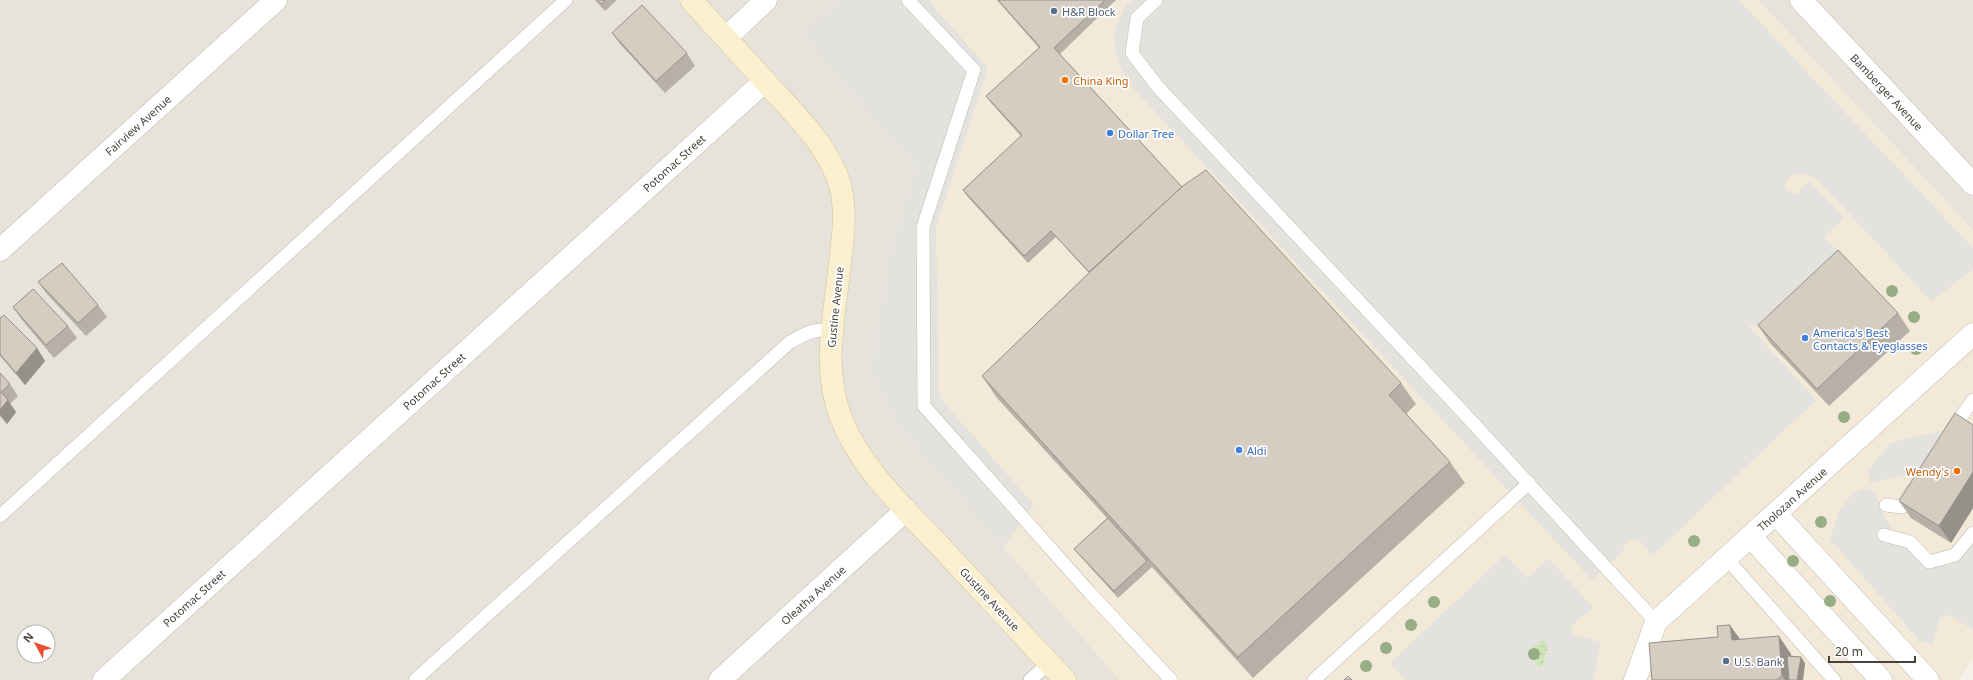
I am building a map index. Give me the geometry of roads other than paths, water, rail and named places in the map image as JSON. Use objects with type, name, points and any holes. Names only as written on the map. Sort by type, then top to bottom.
[{"type":"street","name":"Fairview Avenue","points":[[0,250],[276,0]]},
{"type":"street","name":"Gustine Avenue","points":[[691,0],[765,81],[792,108],[812,133],[829,161],[841,188],[844,221],[831,330],[830,353],[833,387],[843,422],[852,442],[870,468],[906,510],[1065,680]]},
{"type":"street","points":[[726,38],[766,0]]},
{"type":"street","name":"Bamberger Avenue","points":[[1801,0],[1973,184]]},
{"type":"street","name":"Potomac Street","points":[[104,680],[765,81]]},
{"type":"street","name":"Tholozan Avenue","points":[[1635,680],[1656,622],[1973,334]]},
{"type":"street","name":"Oleatha Avenue","points":[[720,680],[906,510]]},
{"type":"street","points":[[1776,514],[1928,680]]},
{"type":"street","points":[[1751,537],[1881,680]]},
{"type":"lane","points":[[0,516],[566,0]]},
{"type":"lane","points":[[908,0],[974,70],[923,227],[924,406],[1090,593],[1171,680]]},
{"type":"lane","points":[[1156,0],[1137,18],[1132,53],[1157,86],[1529,483],[1656,622]]},
{"type":"lane","points":[[415,680],[790,342],[810,331],[818,329],[831,330]]},
{"type":"lane","points":[[1942,444],[1973,400]]},
{"type":"lane","points":[[1886,505],[1902,507],[1918,481]]},
{"type":"lane","points":[[1314,680],[1529,483]]},
{"type":"lane","points":[[1884,534],[1910,542],[1929,562],[1955,555],[1973,533]]},
{"type":"lane","points":[[1727,559],[1834,680]]},
{"type":"lane","points":[[1030,680],[1048,663]]},
{"type":"place","name":"H&R Block","points":[[1054,11]]},
{"type":"place","name":"China King","points":[[1065,80]]},
{"type":"place","name":"Dollar Tree","points":[[1110,133]]},
{"type":"place","name":"America's Best Contacts & Eyeglasses","points":[[1805,338]]},
{"type":"place","name":"Aldi","points":[[1239,450]]},
{"type":"place","name":"Wendy's","points":[[1957,471]]},
{"type":"place","name":"U.S. Bank","points":[[1726,661]]}]
